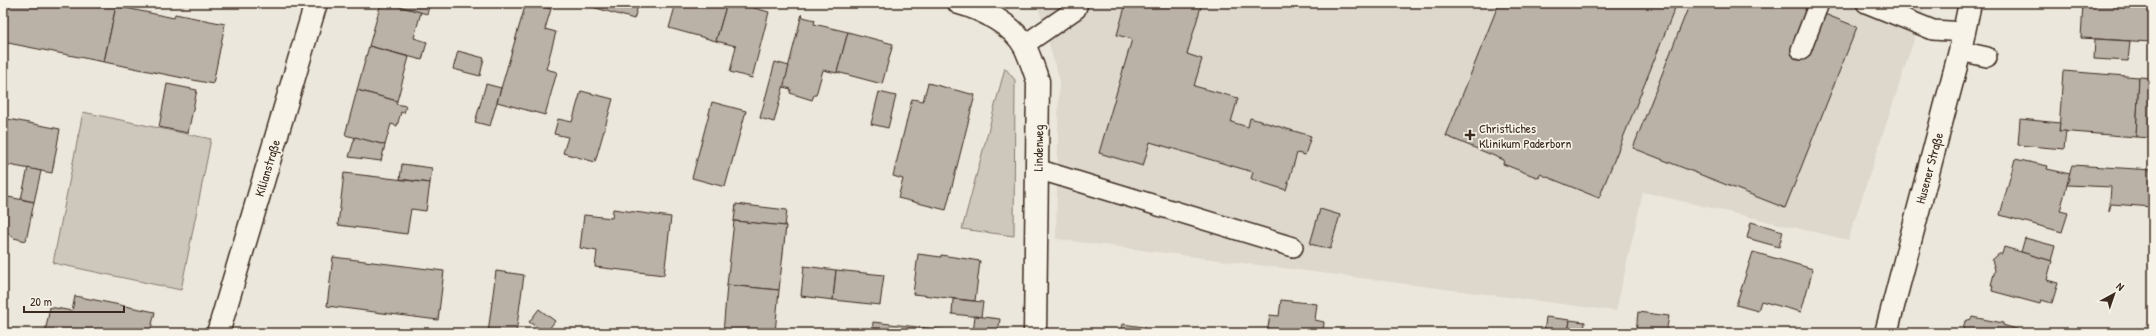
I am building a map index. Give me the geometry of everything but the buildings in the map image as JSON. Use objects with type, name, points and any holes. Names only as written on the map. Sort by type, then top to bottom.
[{"type":"street","name":"Kilianstraße","points":[[218,333],[316,3]]},
{"type":"street","name":"Lindenweg","points":[[959,3],[974,7],[1005,25],[1024,45],[1038,81],[1035,333]]},
{"type":"street","name":"Husener Straße","points":[[1886,333],[1962,41],[1970,3]]},
{"type":"lane","points":[[1024,45],[1076,9],[1078,3]]},
{"type":"lane","points":[[1801,50],[1819,3]]},
{"type":"lane","points":[[1866,3],[1962,41],[1987,57]]},
{"type":"lane","points":[[1037,169],[1293,247]]},
{"type":"shaded area","name":"Christliches Klinikum Paderborn","points":[[1037,3],[1926,3],[1848,240],[1643,192],[1616,311],[1056,239],[1059,78]]},
{"type":"shaded area","points":[[1005,68],[1015,80],[1014,236],[962,229]]},
{"type":"shaded area","points":[[83,112],[211,139],[181,290],[53,263]]},
{"type":"place","name":"Christliches Klinikum Paderborn","points":[[1470,135]]}]
